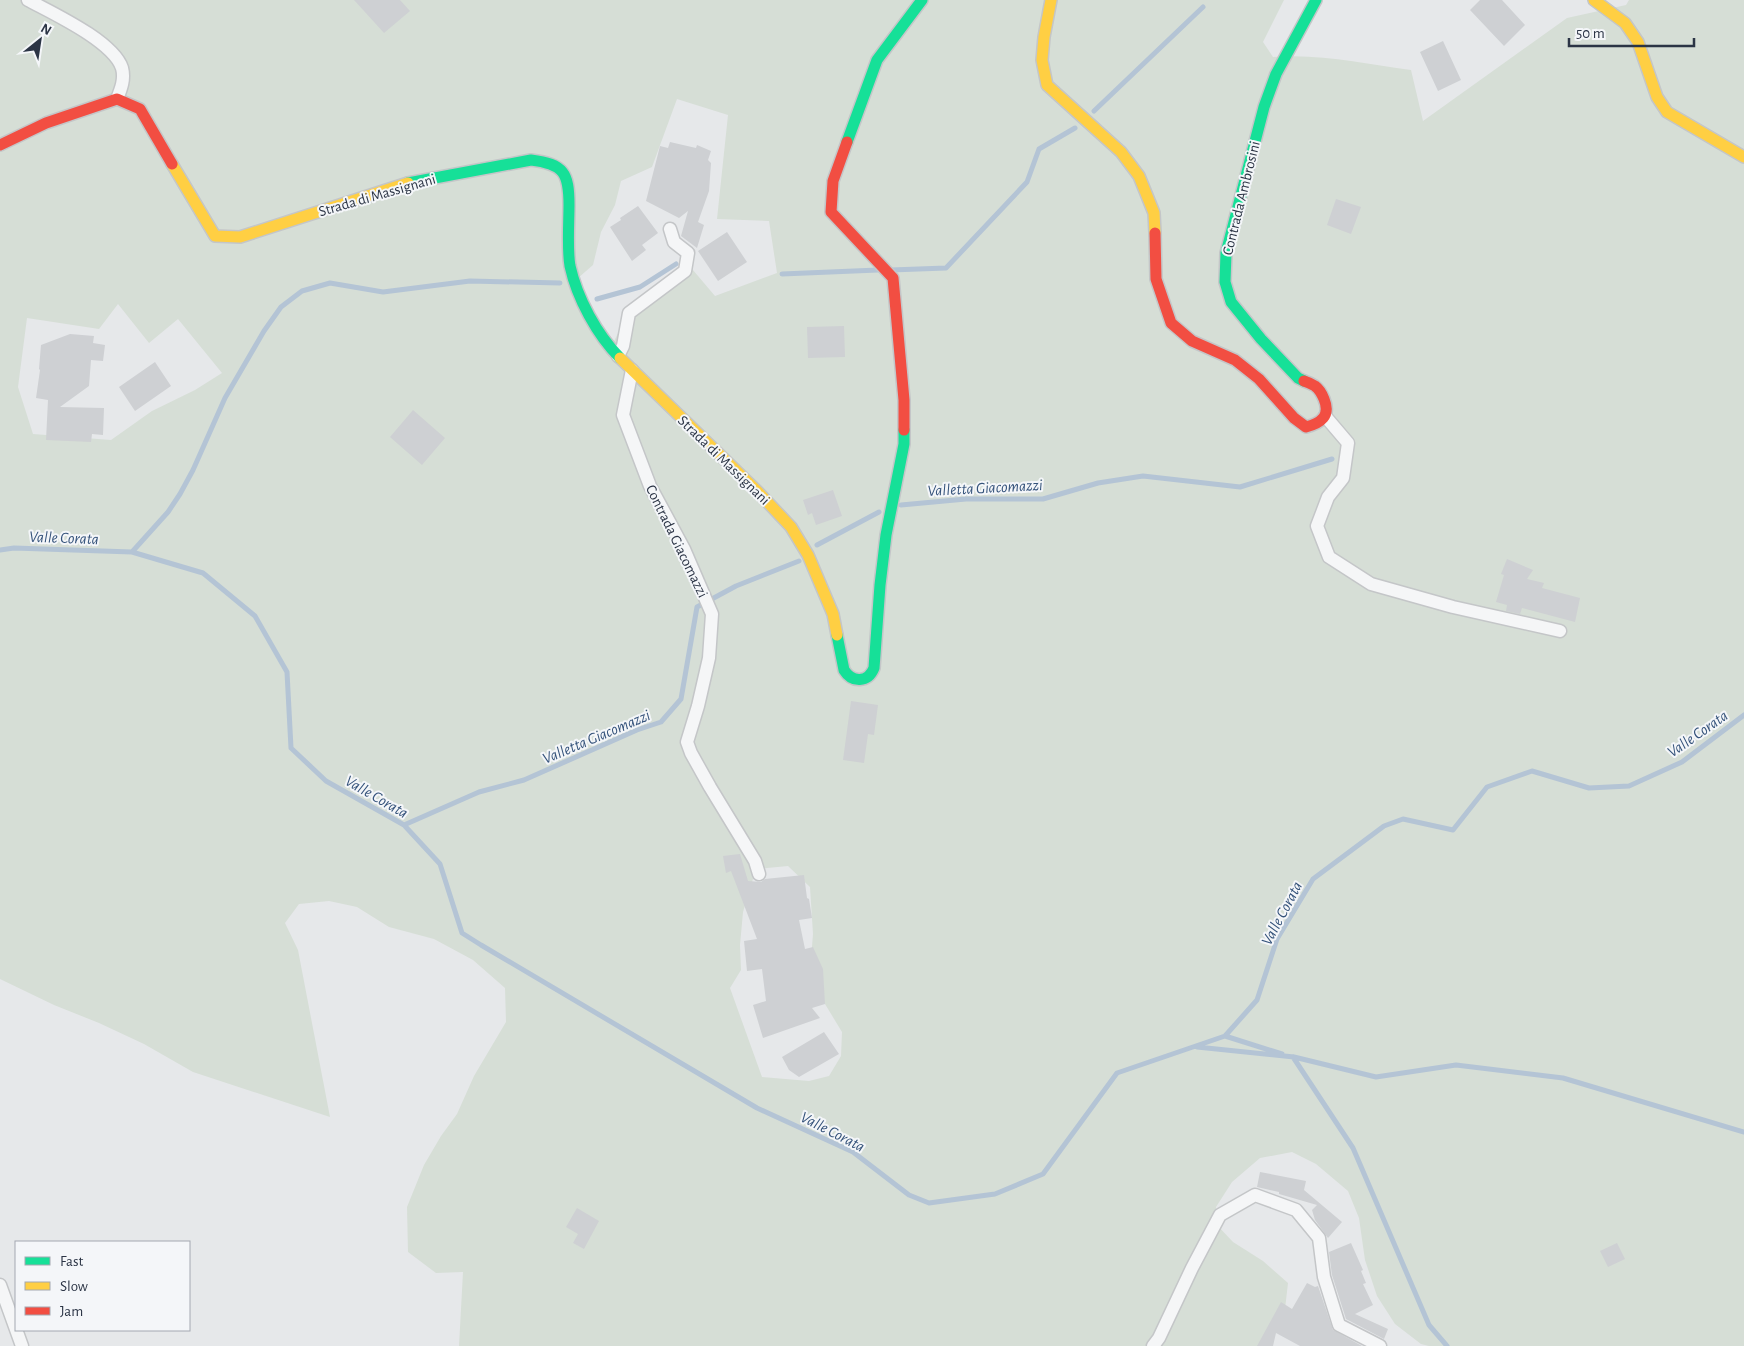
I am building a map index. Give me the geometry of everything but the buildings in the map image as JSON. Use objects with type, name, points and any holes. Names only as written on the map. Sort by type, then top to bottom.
[{"type":"street","points":[[0,145],[46,123],[117,99],[122,82],[121,67],[107,48],[68,20],[28,0]]},
{"type":"street","name":"Strada di Massignani","points":[[117,99],[140,109],[215,236],[240,237],[414,181],[531,160],[549,162],[565,173],[569,184],[570,265],[586,312],[618,356],[758,492],[791,527],[808,555],[833,614],[844,670],[847,675],[855,680],[865,679],[869,677],[874,668],[885,543],[904,444],[904,400],[893,278],[831,212],[833,181],[877,60],[922,0]]},
{"type":"street","points":[[1051,0],[1042,60],[1047,85],[1122,152],[1139,176],[1154,213],[1156,279],[1171,323],[1192,341],[1235,360],[1259,378],[1294,418],[1306,427],[1321,420],[1348,443],[1343,478],[1328,497],[1317,526],[1329,557],[1371,584],[1454,607],[1560,631]]},
{"type":"street","name":"Contrada Ambrosini","points":[[1316,0],[1276,74],[1264,107],[1226,253],[1225,282],[1231,302],[1261,339],[1298,378],[1315,386],[1322,394],[1327,406],[1321,420]]},
{"type":"street","points":[[1594,0],[1625,23],[1638,42],[1657,97],[1667,112],[1744,157]]},
{"type":"street","points":[[618,356],[623,346],[629,313],[685,271],[688,253],[674,242],[670,229]]},
{"type":"street","name":"Contrada Giacomazzi","points":[[632,370],[623,415],[650,486],[684,549],[712,614],[709,658],[698,706],[687,742],[691,754],[710,788],[755,861],[759,874]]},
{"type":"street","points":[[1152,1346],[1160,1338],[1192,1268],[1220,1215],[1255,1196],[1296,1210],[1319,1238],[1324,1278],[1339,1325],[1380,1346]]},
{"type":"street","points":[[0,1285],[15,1327]]},
{"type":"street","points":[[17,1331],[22,1346]]},
{"type":"shaded area","points":[[0,0],[1284,0],[1263,42],[1273,57],[1308,56],[1411,70],[1423,121],[1567,18],[1626,5],[1629,0],[1744,0],[1744,1346],[1429,1346],[1421,1344],[1395,1324],[1377,1296],[1365,1260],[1359,1218],[1348,1191],[1316,1164],[1292,1152],[1260,1158],[1232,1182],[1216,1207],[1216,1224],[1233,1242],[1263,1261],[1288,1283],[1285,1309],[1264,1346],[459,1346],[463,1272],[436,1273],[408,1252],[407,1207],[424,1165],[457,1114],[474,1076],[506,1022],[505,988],[473,960],[434,939],[389,927],[357,907],[329,901],[299,904],[285,923],[298,950],[330,1117],[193,1072],[144,1044],[0,979]],"holes":[[[677,99],[728,115],[717,219],[769,221],[777,273],[715,296],[687,263],[634,302],[611,347],[570,285],[593,265],[601,232],[615,205],[621,181],[652,167]],[[118,304],[149,343],[178,319],[222,373],[195,390],[152,411],[111,440],[33,434],[18,387],[27,318],[99,329]],[[788,866],[810,887],[813,934],[810,971],[825,1004],[842,1032],[841,1056],[829,1076],[809,1081],[762,1077],[730,988],[741,970],[740,945],[743,912],[756,869]]]},
{"type":"waterway","points":[[1094,111],[1203,7]]},
{"type":"waterway","points":[[891,270],[946,268],[1027,182],[1039,149],[1075,128]]},
{"type":"waterway","points":[[597,299],[640,287],[676,264]]},
{"type":"waterway","points":[[782,274],[878,270]]},
{"type":"waterway","points":[[132,552],[168,512],[180,494],[193,470],[225,398],[264,331],[281,307],[302,291],[330,283],[383,292],[470,281],[560,283]]},
{"type":"waterway","name":"Valletta Giacomazzi","points":[[901,505],[966,499],[1043,499],[1098,483],[1143,476],[1240,487],[1332,459]]},
{"type":"waterway","name":"Valletta Giacomazzi","points":[[817,545],[879,512]]},
{"type":"waterway","name":"Valle Corata","points":[[0,550],[14,548],[132,552],[203,573],[255,616],[287,672],[291,748],[326,781],[404,825],[440,864],[462,933],[757,1108],[853,1152],[909,1195],[929,1203],[995,1194],[1043,1174],[1117,1073],[1225,1036],[1257,1000],[1277,939],[1313,879],[1384,826],[1403,819],[1453,830],[1487,787],[1532,771],[1589,788],[1629,786],[1682,762],[1744,715]]},
{"type":"waterway","name":"Valletta Giacomazzi","points":[[404,825],[479,792],[524,780],[637,730],[661,722],[681,699],[697,607],[736,586],[799,561]]},
{"type":"waterway","points":[[1225,1036],[1282,1054]]},
{"type":"waterway","points":[[1197,1047],[1294,1057],[1376,1077],[1456,1065],[1563,1078],[1744,1132]]},
{"type":"waterway","points":[[1293,1057],[1353,1148],[1429,1325],[1447,1346]]},
{"type":"traffic: fast","points":[[847,142],[877,60],[922,0]]},
{"type":"traffic: fast","points":[[1304,381],[1298,378],[1261,339],[1231,302],[1225,282],[1226,253],[1264,107],[1276,74],[1316,0]]},
{"type":"traffic: fast","points":[[408,183],[531,160],[551,164],[558,168],[566,178],[568,185],[569,252],[573,278],[583,303],[596,327],[620,358]]},
{"type":"traffic: fast","points":[[837,635],[844,670],[855,679],[864,679],[874,668],[886,535],[904,444],[904,430]]},
{"type":"traffic: slow","points":[[1051,0],[1042,60],[1047,85],[1121,152],[1139,176],[1154,213],[1155,233]]},
{"type":"traffic: slow","points":[[1594,0],[1625,23],[1638,42],[1657,97],[1667,112],[1744,157]]},
{"type":"traffic: slow","points":[[172,164],[215,236],[240,237],[408,183]]},
{"type":"traffic: slow","points":[[620,358],[758,492],[791,527],[808,555],[833,614],[837,635]]},
{"type":"traffic: jam","points":[[0,145],[46,123],[117,99],[140,109],[172,164]]},
{"type":"traffic: jam","points":[[847,142],[833,181],[831,212],[893,278],[904,400],[904,430]]},
{"type":"traffic: jam","points":[[1155,233],[1156,279],[1171,323],[1192,341],[1235,360],[1259,379],[1294,418],[1306,427],[1323,418],[1326,405],[1319,390],[1314,385],[1304,381]]}]
